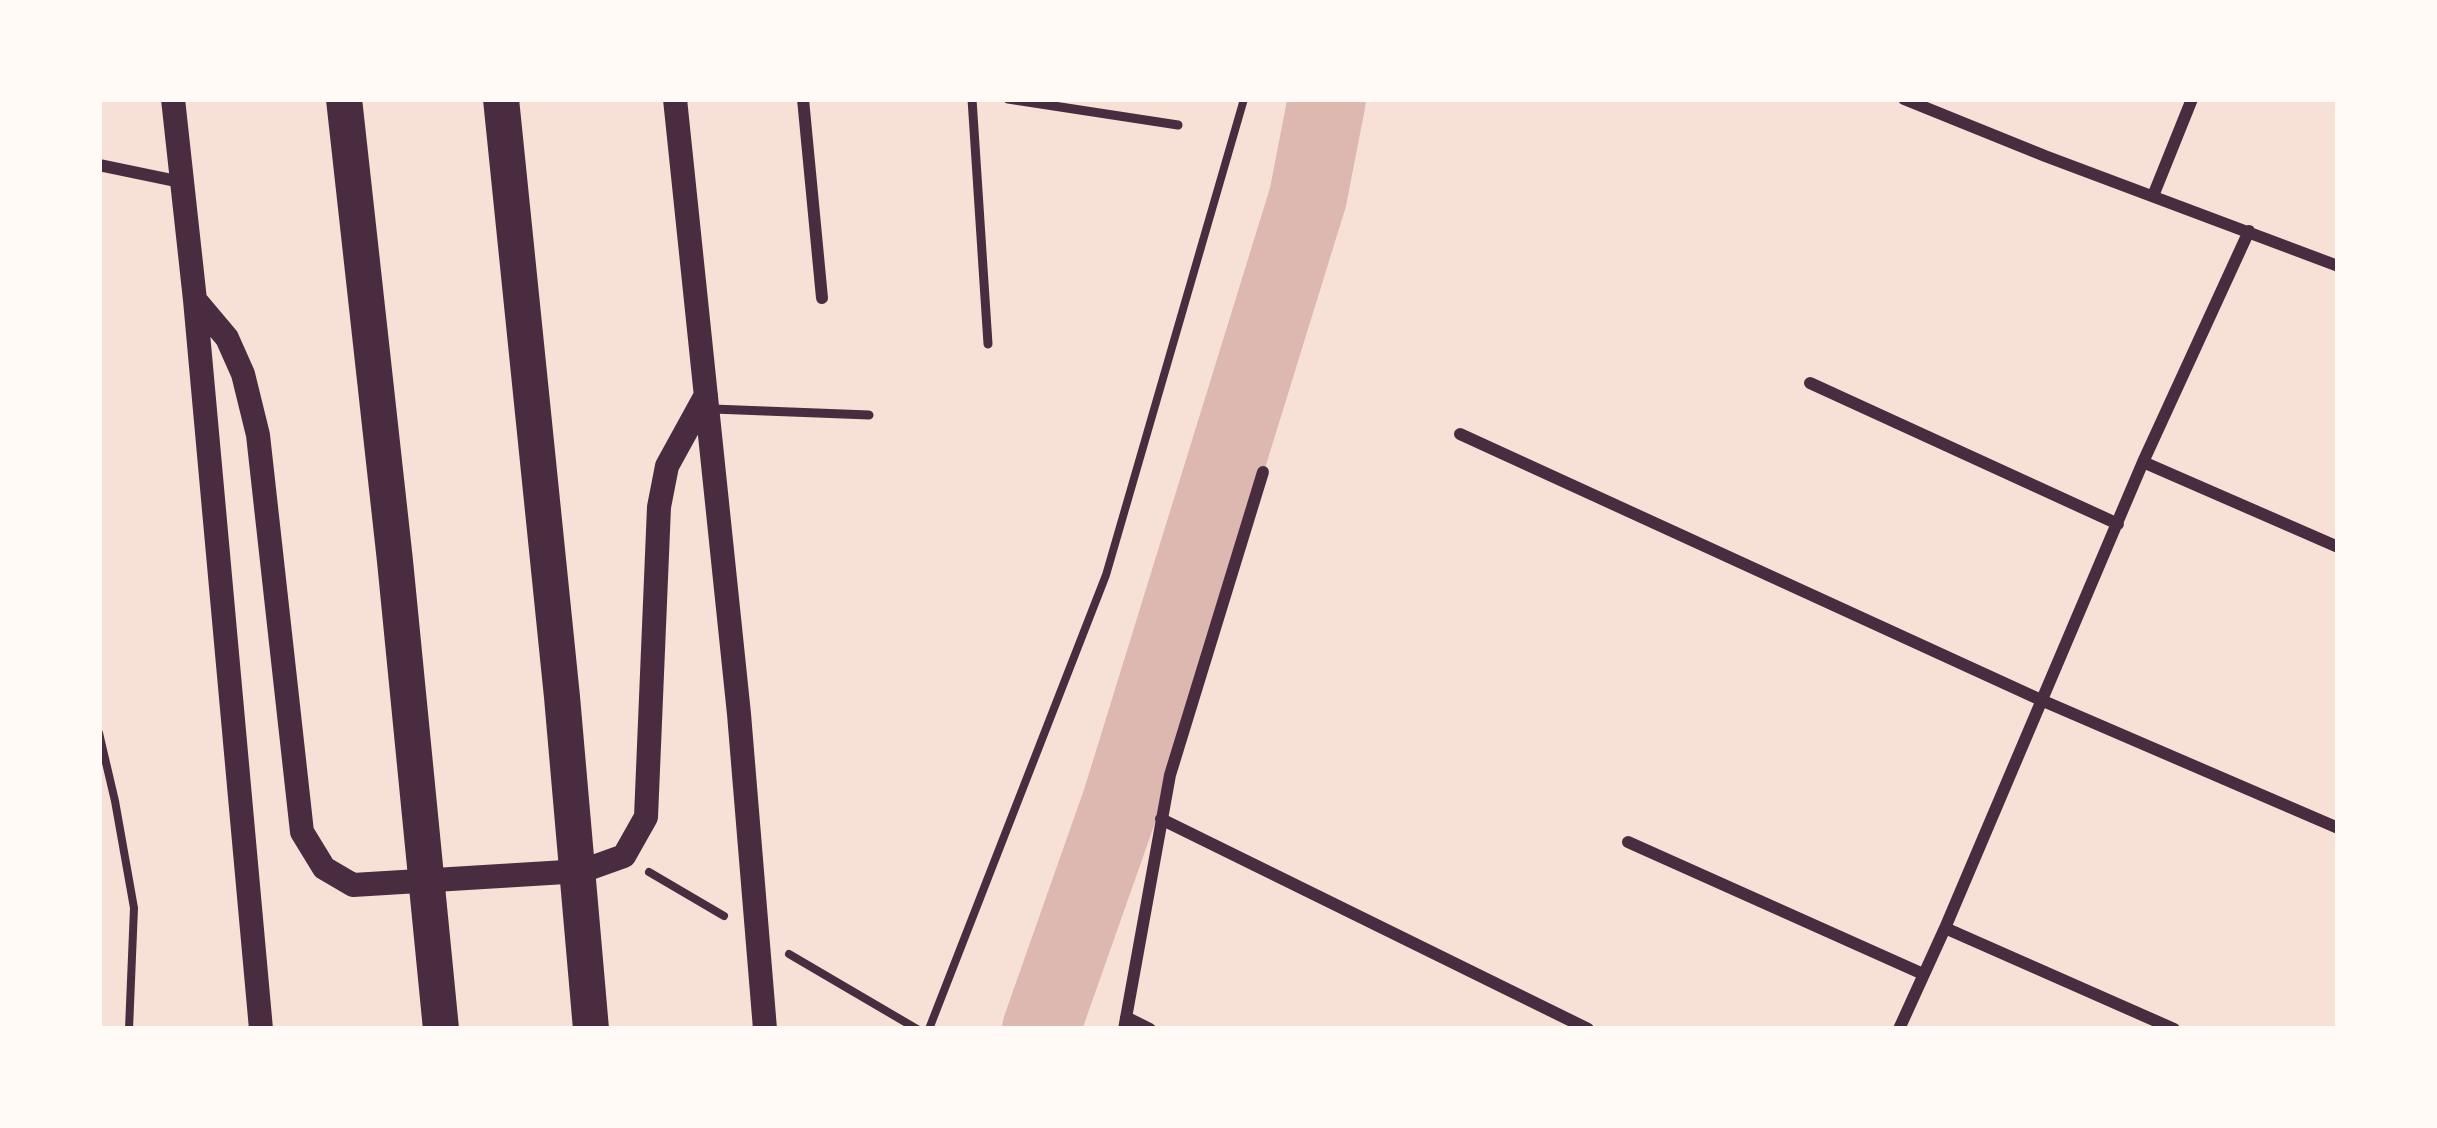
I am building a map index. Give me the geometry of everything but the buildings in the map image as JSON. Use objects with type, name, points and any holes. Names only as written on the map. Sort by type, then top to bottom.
[{"type":"highway","points":[[344,99],[441,1029]]},
{"type":"highway","points":[[501,99],[591,1029]]},
{"type":"main road","points":[[173,99],[261,1029]]},
{"type":"main road","points":[[675,99],[739,713],[765,1029]]},
{"type":"main road","points":[[195,301],[227,338],[243,374],[258,436],[302,832],[324,868],[353,885],[582,871],[624,856],[646,817],[659,507],[668,466],[706,402]]},
{"type":"street","points":[[803,99],[821,298]]},
{"type":"street","points":[[1904,99],[2338,266]]},
{"type":"street","points":[[2153,196],[2192,99]]},
{"type":"street","points":[[99,165],[182,182]]},
{"type":"street","points":[[1899,1029],[2143,462],[2249,231]]},
{"type":"street","points":[[1810,383],[2118,524]]},
{"type":"street","points":[[1460,434],[2041,700],[2338,828]]},
{"type":"street","points":[[2143,462],[2338,547]]},
{"type":"street","points":[[1150,1029],[1125,1023],[1160,819],[1180,737],[1263,472]]},
{"type":"street","points":[[1160,819],[1588,1029]]},
{"type":"street","points":[[1628,842],[1924,974]]},
{"type":"street","points":[[1945,928],[2174,1029]]},
{"type":"lane","points":[[972,99],[988,344]]},
{"type":"lane","points":[[1007,99],[1178,125]]},
{"type":"lane","points":[[706,402],[869,415]]},
{"type":"path","points":[[928,1029],[1106,575],[1244,99]]},
{"type":"path","points":[[99,734],[134,908],[129,1029]]},
{"type":"waterway","points":[[1041,1029],[1121,802],[1308,197],[1327,99]]}]
